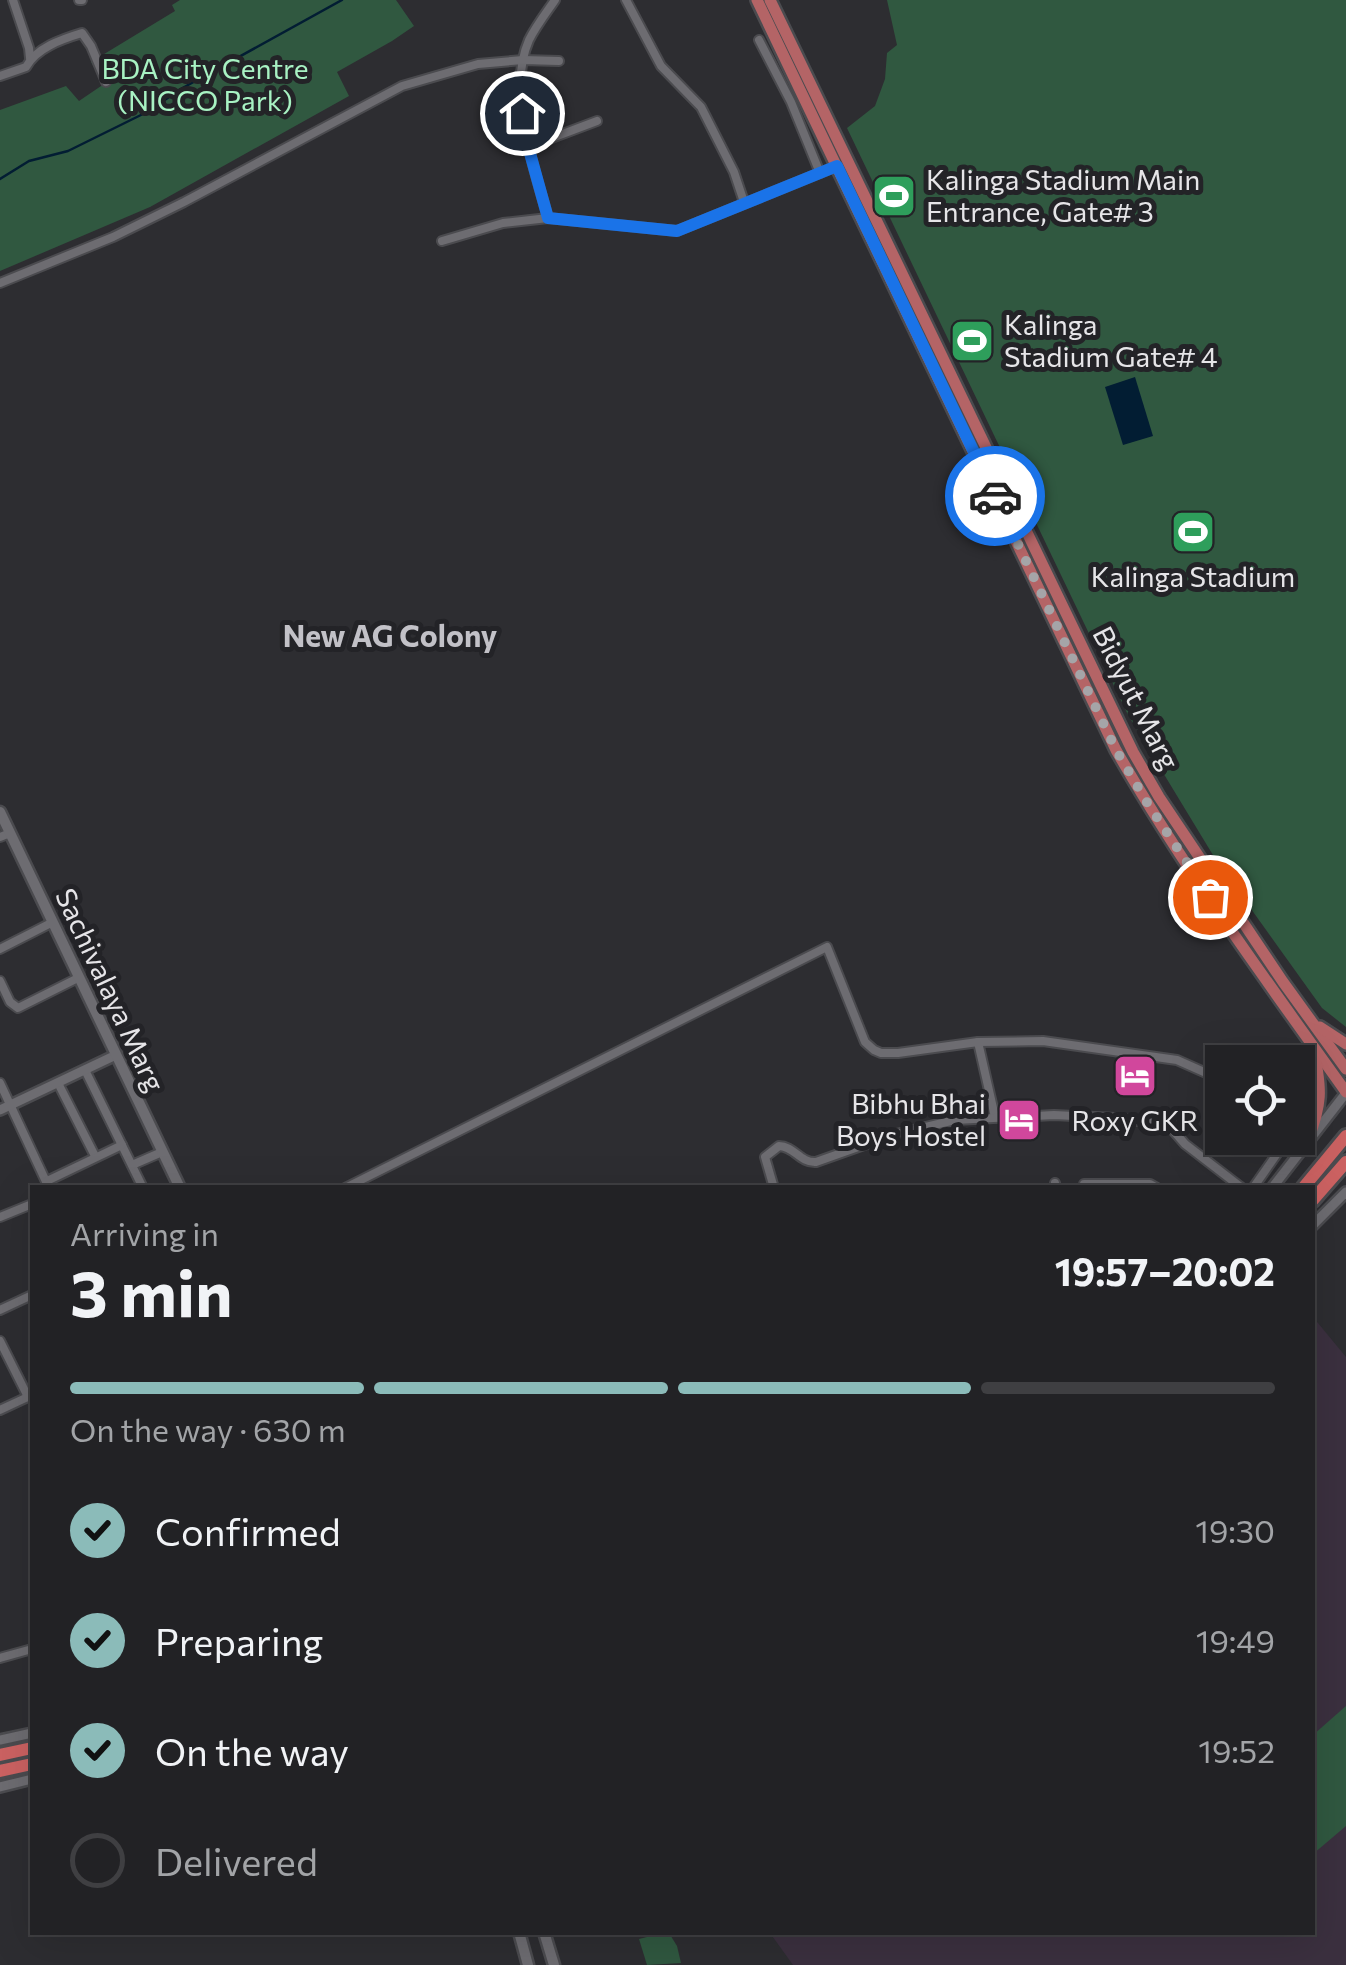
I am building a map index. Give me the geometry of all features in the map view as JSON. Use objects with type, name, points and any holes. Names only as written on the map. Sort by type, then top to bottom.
[{"type":"highway","points":[[1305,1185],[1346,1136]]},
{"type":"highway","points":[[1315,1198],[1346,1162]]},
{"type":"highway","points":[[0,1755],[30,1748]]},
{"type":"highway","points":[[0,1771],[30,1764]]},
{"type":"main road","name":"Bidyut Marg","points":[[756,0],[1116,750],[1148,804],[1312,1045]]},
{"type":"main road","name":"Bidyut Marg","points":[[770,0],[1132,752],[1346,1069]]},
{"type":"main road","name":"Sachivalaya Marg","points":[[0,812],[5,835],[53,922],[178,1185]]},
{"type":"main road","points":[[1312,1022],[1346,1044]]},
{"type":"main road","name":"Bidyut Marg","points":[[1315,1049],[1346,1092]]},
{"type":"main road","points":[[1315,1057],[1321,1090],[1315,1121]]},
{"type":"main road","points":[[520,1935],[528,1965]]},
{"type":"main road","points":[[545,1935],[554,1965]]},
{"type":"street","points":[[14,0],[30,58]]},
{"type":"street","points":[[548,218],[522,113],[523,60],[529,41],[555,0]]},
{"type":"street","points":[[626,0],[666,73],[701,107],[734,172],[744,202]]},
{"type":"street","points":[[0,76],[26,67],[39,51],[82,33],[106,82]]},
{"type":"street","points":[[759,40],[791,102],[820,173]]},
{"type":"street","points":[[0,283],[113,237],[393,90],[478,64],[559,61]]},
{"type":"street","points":[[528,146],[597,121]]},
{"type":"street","points":[[442,241],[502,222],[548,218],[677,231],[837,166]]},
{"type":"street","points":[[0,949],[53,922]]},
{"type":"street","points":[[351,1185],[827,947],[865,1042],[874,1050],[898,1054],[978,1042],[1043,1041],[1176,1060],[1205,1073]]},
{"type":"street","points":[[0,982],[10,1002],[18,1008],[78,978]]},
{"type":"street","points":[[978,1042],[995,1117]]},
{"type":"street","points":[[0,1110],[116,1055]]},
{"type":"street","points":[[85,1070],[141,1185]]},
{"type":"street","points":[[0,1083],[48,1184],[122,1144]]},
{"type":"street","points":[[58,1083],[95,1156]]},
{"type":"street","points":[[1315,1131],[1346,1092]]},
{"type":"street","points":[[773,1185],[764,1158],[779,1146],[788,1147],[810,1163],[955,1120],[1054,1115],[1162,1124],[1239,1185]]},
{"type":"street","points":[[132,1165],[162,1152]]},
{"type":"street","points":[[1255,1185],[1276,1155]]},
{"type":"street","points":[[1274,1185],[1297,1155]]},
{"type":"street","points":[[1084,1184],[1152,1185]]},
{"type":"street","points":[[1315,1223],[1346,1192]]},
{"type":"street","points":[[0,1217],[30,1205]]},
{"type":"street","points":[[0,1310],[30,1296]]},
{"type":"street","points":[[0,1340],[30,1396],[0,1410]]},
{"type":"street","points":[[0,1658],[30,1650]]},
{"type":"street","points":[[0,1740],[30,1733]]},
{"type":"street","points":[[0,1786],[30,1779]]},
{"type":"shaded area","points":[[1315,1319],[1346,1357],[1346,1965],[793,1965],[771,1935],[1315,1935]]},
{"type":"green space","name":"BDA City Centre (NICCO Park)","points":[[180,0],[396,0],[414,26],[337,72],[349,96],[150,207],[0,271],[0,110],[66,86],[79,101],[104,84],[91,62],[175,11],[172,5]]},
{"type":"green space","name":"Kalinga Stadium","points":[[887,0],[1346,0],[1346,1027],[1322,1008],[1216,860],[1128,715],[847,128],[875,106],[885,79],[887,53],[897,45]]},
{"type":"green space","points":[[1346,1706],[1346,1826],[1315,1852],[1315,1733]]},
{"type":"green space","points":[[670,1935],[681,1963],[647,1965],[639,1939]]},
{"type":"water","points":[[1135,377],[1153,436],[1123,445],[1105,387]]},
{"type":"waterway","points":[[0,179],[29,161],[68,151],[149,111],[179,90],[342,0]]},
{"type":"way so far","points":[[995,496],[1116,750],[1210,897]]},
{"type":"place","name":"Kalinga Stadium Main Entrance, Gate# 3","points":[[894,196]]},
{"type":"place","name":"Kalinga Stadium Gate# 4","points":[[972,341]]},
{"type":"place","name":"Kalinga Stadium","points":[[1193,532]]},
{"type":"place","name":"Roxy GKR","points":[[1135,1076]]},
{"type":"place","name":"Bibhu Bhai Boys Hostel","points":[[1019,1120]]},
{"type":"district","name":"New AG Colony","points":[[390,637]]},
{"type":"route","points":[[522,113],[548,218],[677,231],[837,166],[995,496]]}]
